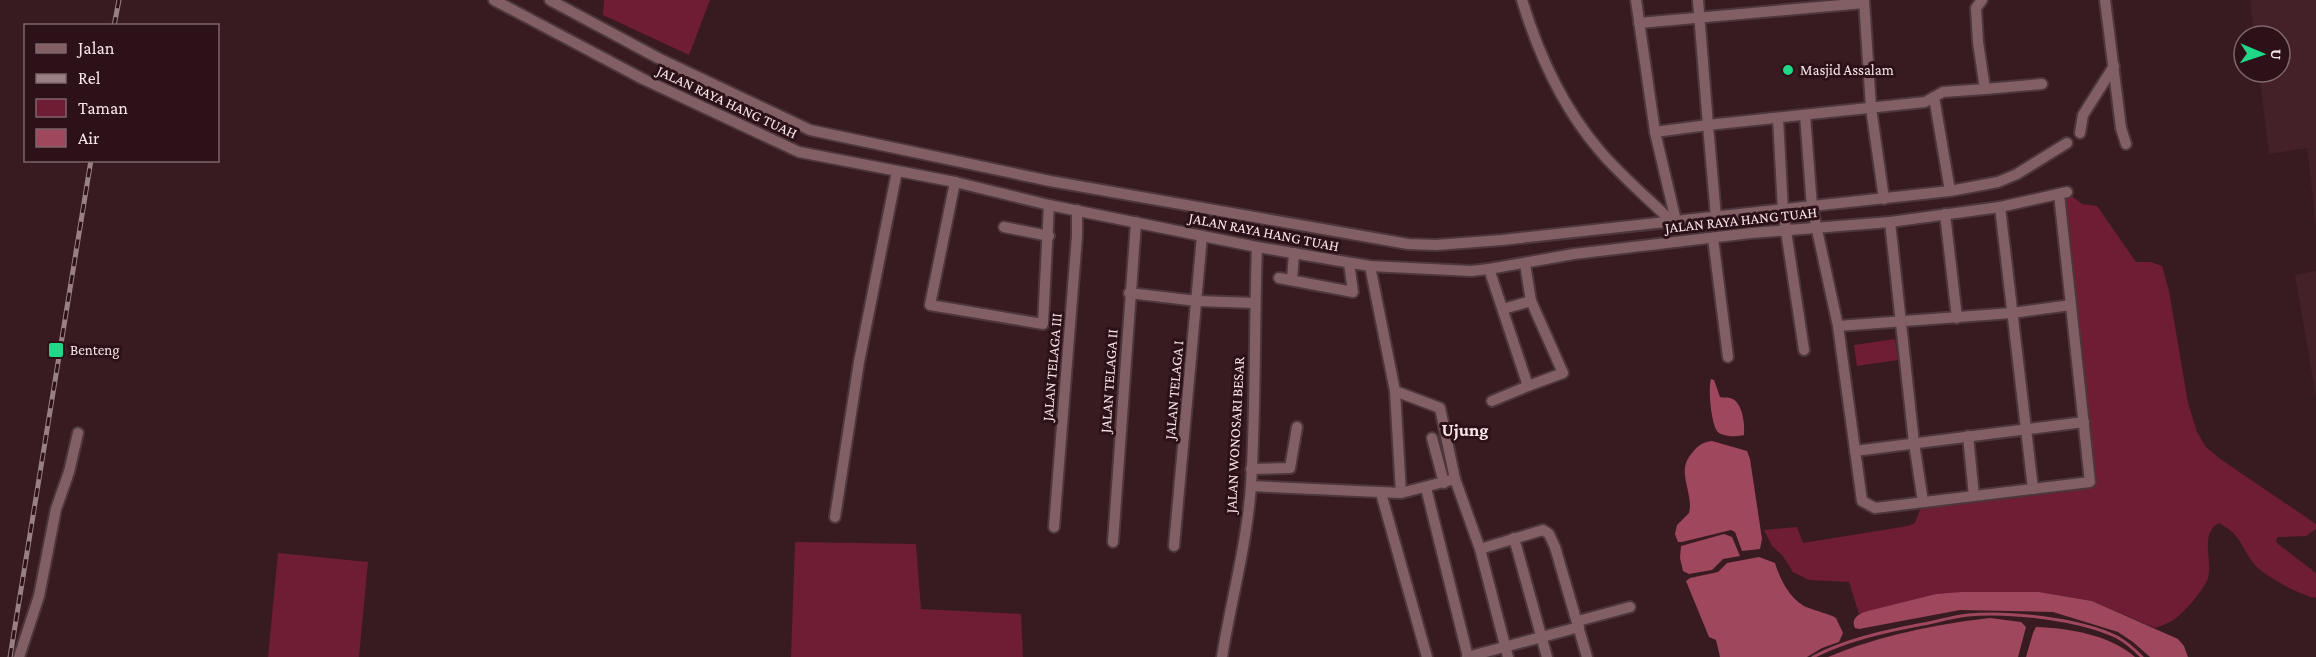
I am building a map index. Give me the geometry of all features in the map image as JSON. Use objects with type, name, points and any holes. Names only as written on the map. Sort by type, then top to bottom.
[{"type":"street","name":"JALAN RAYA HANG TUAH","points":[[494,0],[643,79],[799,152],[955,182],[1049,205],[1349,264],[1489,269],[1574,254],[1786,230],[1890,222],[2000,207],[2063,193],[2071,305]]},
{"type":"street","name":"JALAN RAYA HANG TUAH","points":[[550,0],[658,58],[810,130],[1050,181],[1408,244],[1436,245],[1502,240],[1950,191],[1998,182],[2017,174],[2067,143]]},
{"type":"street","points":[[1522,0],[1531,30],[1562,96],[1599,150],[1674,222]]},
{"type":"street","points":[[1636,0],[1655,132],[1674,222]]},
{"type":"street","points":[[1698,0],[1716,218]]},
{"type":"street","points":[[1982,0],[1976,8],[1984,89]]},
{"type":"street","points":[[2105,0],[2121,128],[2127,144]]},
{"type":"street","points":[[1639,23],[1864,2],[1871,108],[1884,199]]},
{"type":"street","points":[[2080,133],[2083,115],[2114,66]]},
{"type":"street","points":[[1655,132],[1925,102],[1943,92],[2042,84]]},
{"type":"street","points":[[1934,97],[1950,191]]},
{"type":"street","points":[[1805,115],[1815,228],[1838,326],[1862,501],[1875,508],[2090,482],[2071,305],[2012,313],[1838,326]]},
{"type":"street","points":[[1778,118],[1783,211],[1804,350]]},
{"type":"street","points":[[835,517],[859,362],[897,171]]},
{"type":"street","points":[[955,182],[930,305],[1043,324],[1049,205]]},
{"type":"street","points":[[2000,207],[2033,489]]},
{"type":"street","name":"JALAN TELAGA III","points":[[1054,527],[1077,236],[1077,210]]},
{"type":"street","points":[[1945,214],[1956,318]]},
{"type":"street","name":"JALAN TELAGA II","points":[[1113,542],[1129,293],[1136,222]]},
{"type":"street","points":[[1890,222],[1914,443],[1923,502]]},
{"type":"street","points":[[1004,227],[1048,236]]},
{"type":"street","name":"JALAN TELAGA I","points":[[1174,546],[1202,236]]},
{"type":"street","points":[[1713,238],[1728,357]]},
{"type":"street","name":"JALAN WONOSARI BESAR","points":[[1222,657],[1228,617],[1239,571],[1251,486],[1257,247]]},
{"type":"street","points":[[1292,280],[1294,253]]},
{"type":"street","points":[[1279,278],[1353,292],[1349,264]]},
{"type":"street","points":[[1492,401],[1563,373],[1532,300],[1525,264]]},
{"type":"street","points":[[1370,266],[1395,390],[1401,493]]},
{"type":"street","points":[[1489,269],[1528,386]]},
{"type":"street","points":[[1129,293],[1197,301],[1255,303]]},
{"type":"street","points":[[1503,309],[1532,300]]},
{"type":"street","points":[[1395,390],[1440,408],[1455,480],[1479,549],[1507,652]]},
{"type":"street","points":[[1855,451],[2084,422]]},
{"type":"street","points":[[1251,469],[1290,468],[1297,427]]},
{"type":"street","points":[[20,657],[39,596],[56,509],[69,472],[78,433]]},
{"type":"street","points":[[1968,436],[1974,496]]},
{"type":"street","points":[[1432,438],[1444,483]]},
{"type":"street","points":[[1251,486],[1401,493],[1455,480]]},
{"type":"street","points":[[1426,488],[1468,657],[1507,652],[1542,637],[1630,607]]},
{"type":"street","points":[[1381,493],[1427,657]]},
{"type":"street","points":[[1479,549],[1543,530],[1549,534],[1556,547],[1587,657]]},
{"type":"street","points":[[1514,538],[1547,657]]},
{"type":"shaded area","points":[[2250,0],[2316,0],[2316,227],[2307,148],[2269,154],[2260,84],[2292,84],[2292,24],[2253,24]]},
{"type":"shaded area","points":[[2316,271],[2316,397],[2295,275]]},
{"type":"green space","points":[[604,0],[710,0],[689,55],[603,15]]},
{"type":"green space","points":[[2067,192],[2082,204],[2097,206],[2136,262],[2151,262],[2162,266],[2169,291],[2188,403],[2197,432],[2206,447],[2219,458],[2316,524],[2316,529],[2306,536],[2278,537],[2276,540],[2316,573],[2316,598],[2293,590],[2260,569],[2250,559],[2237,537],[2219,523],[2213,528],[2208,540],[2209,571],[2203,589],[2176,618],[2155,628],[2092,601],[2039,592],[1936,594],[1859,614],[1849,582],[1809,580],[1793,572],[1782,555],[1772,546],[1764,530],[1797,527],[1803,543],[1908,526],[1915,523],[1923,502],[2090,482],[2059,194]]},
{"type":"green space","points":[[1895,339],[1898,360],[1857,366],[1854,345]]},
{"type":"green space","points":[[795,542],[916,544],[921,609],[1021,614],[1023,657],[791,657]]},
{"type":"green space","points":[[278,553],[368,562],[359,657],[268,657]]},
{"type":"water","points":[[1711,379],[1714,380],[1720,397],[1730,398],[1738,404],[1743,420],[1744,435],[1726,435],[1717,431],[1711,405]]},
{"type":"water","points":[[1712,441],[1747,451],[1762,539],[1760,549],[1742,551],[1735,532],[1731,530],[1678,542],[1675,534],[1677,525],[1689,513],[1690,507],[1685,466],[1696,448]]},
{"type":"water","points":[[1724,534],[1732,537],[1740,556],[1723,559],[1712,570],[1689,574],[1683,571],[1680,558],[1681,546]]},
{"type":"water","points":[[1759,557],[1775,563],[1783,583],[1797,601],[1836,618],[1843,633],[1839,642],[1807,657],[1720,657],[1716,640],[1709,637],[1686,581],[1690,578],[1718,572],[1727,563]]},
{"type":"water","points":[[2039,592],[2092,601],[2178,639],[2184,646],[2188,657],[2150,657],[2118,632],[2053,612],[1960,610],[1855,628],[1854,621],[1865,612],[1936,594]]},
{"type":"water","points":[[1990,618],[2021,622],[2026,627],[2018,657],[1828,657],[1908,632]]},
{"type":"water","points":[[2036,627],[2088,634],[2114,643],[2135,657],[2026,657]]},
{"type":"waterway","points":[[1813,657],[1851,641],[1878,634],[1955,617],[1984,614],[2023,615],[2084,625],[2117,637],[2142,657]]},
{"type":"railway","points":[[114,24],[119,0]]},
{"type":"railway","points":[[10,657],[91,162]]},
{"type":"place","name":"Masjid Assalam","points":[[1788,70]]},
{"type":"place","name":"Benteng","points":[[56,350]]},
{"type":"district","name":"Ujung","points":[[1465,430]]}]
